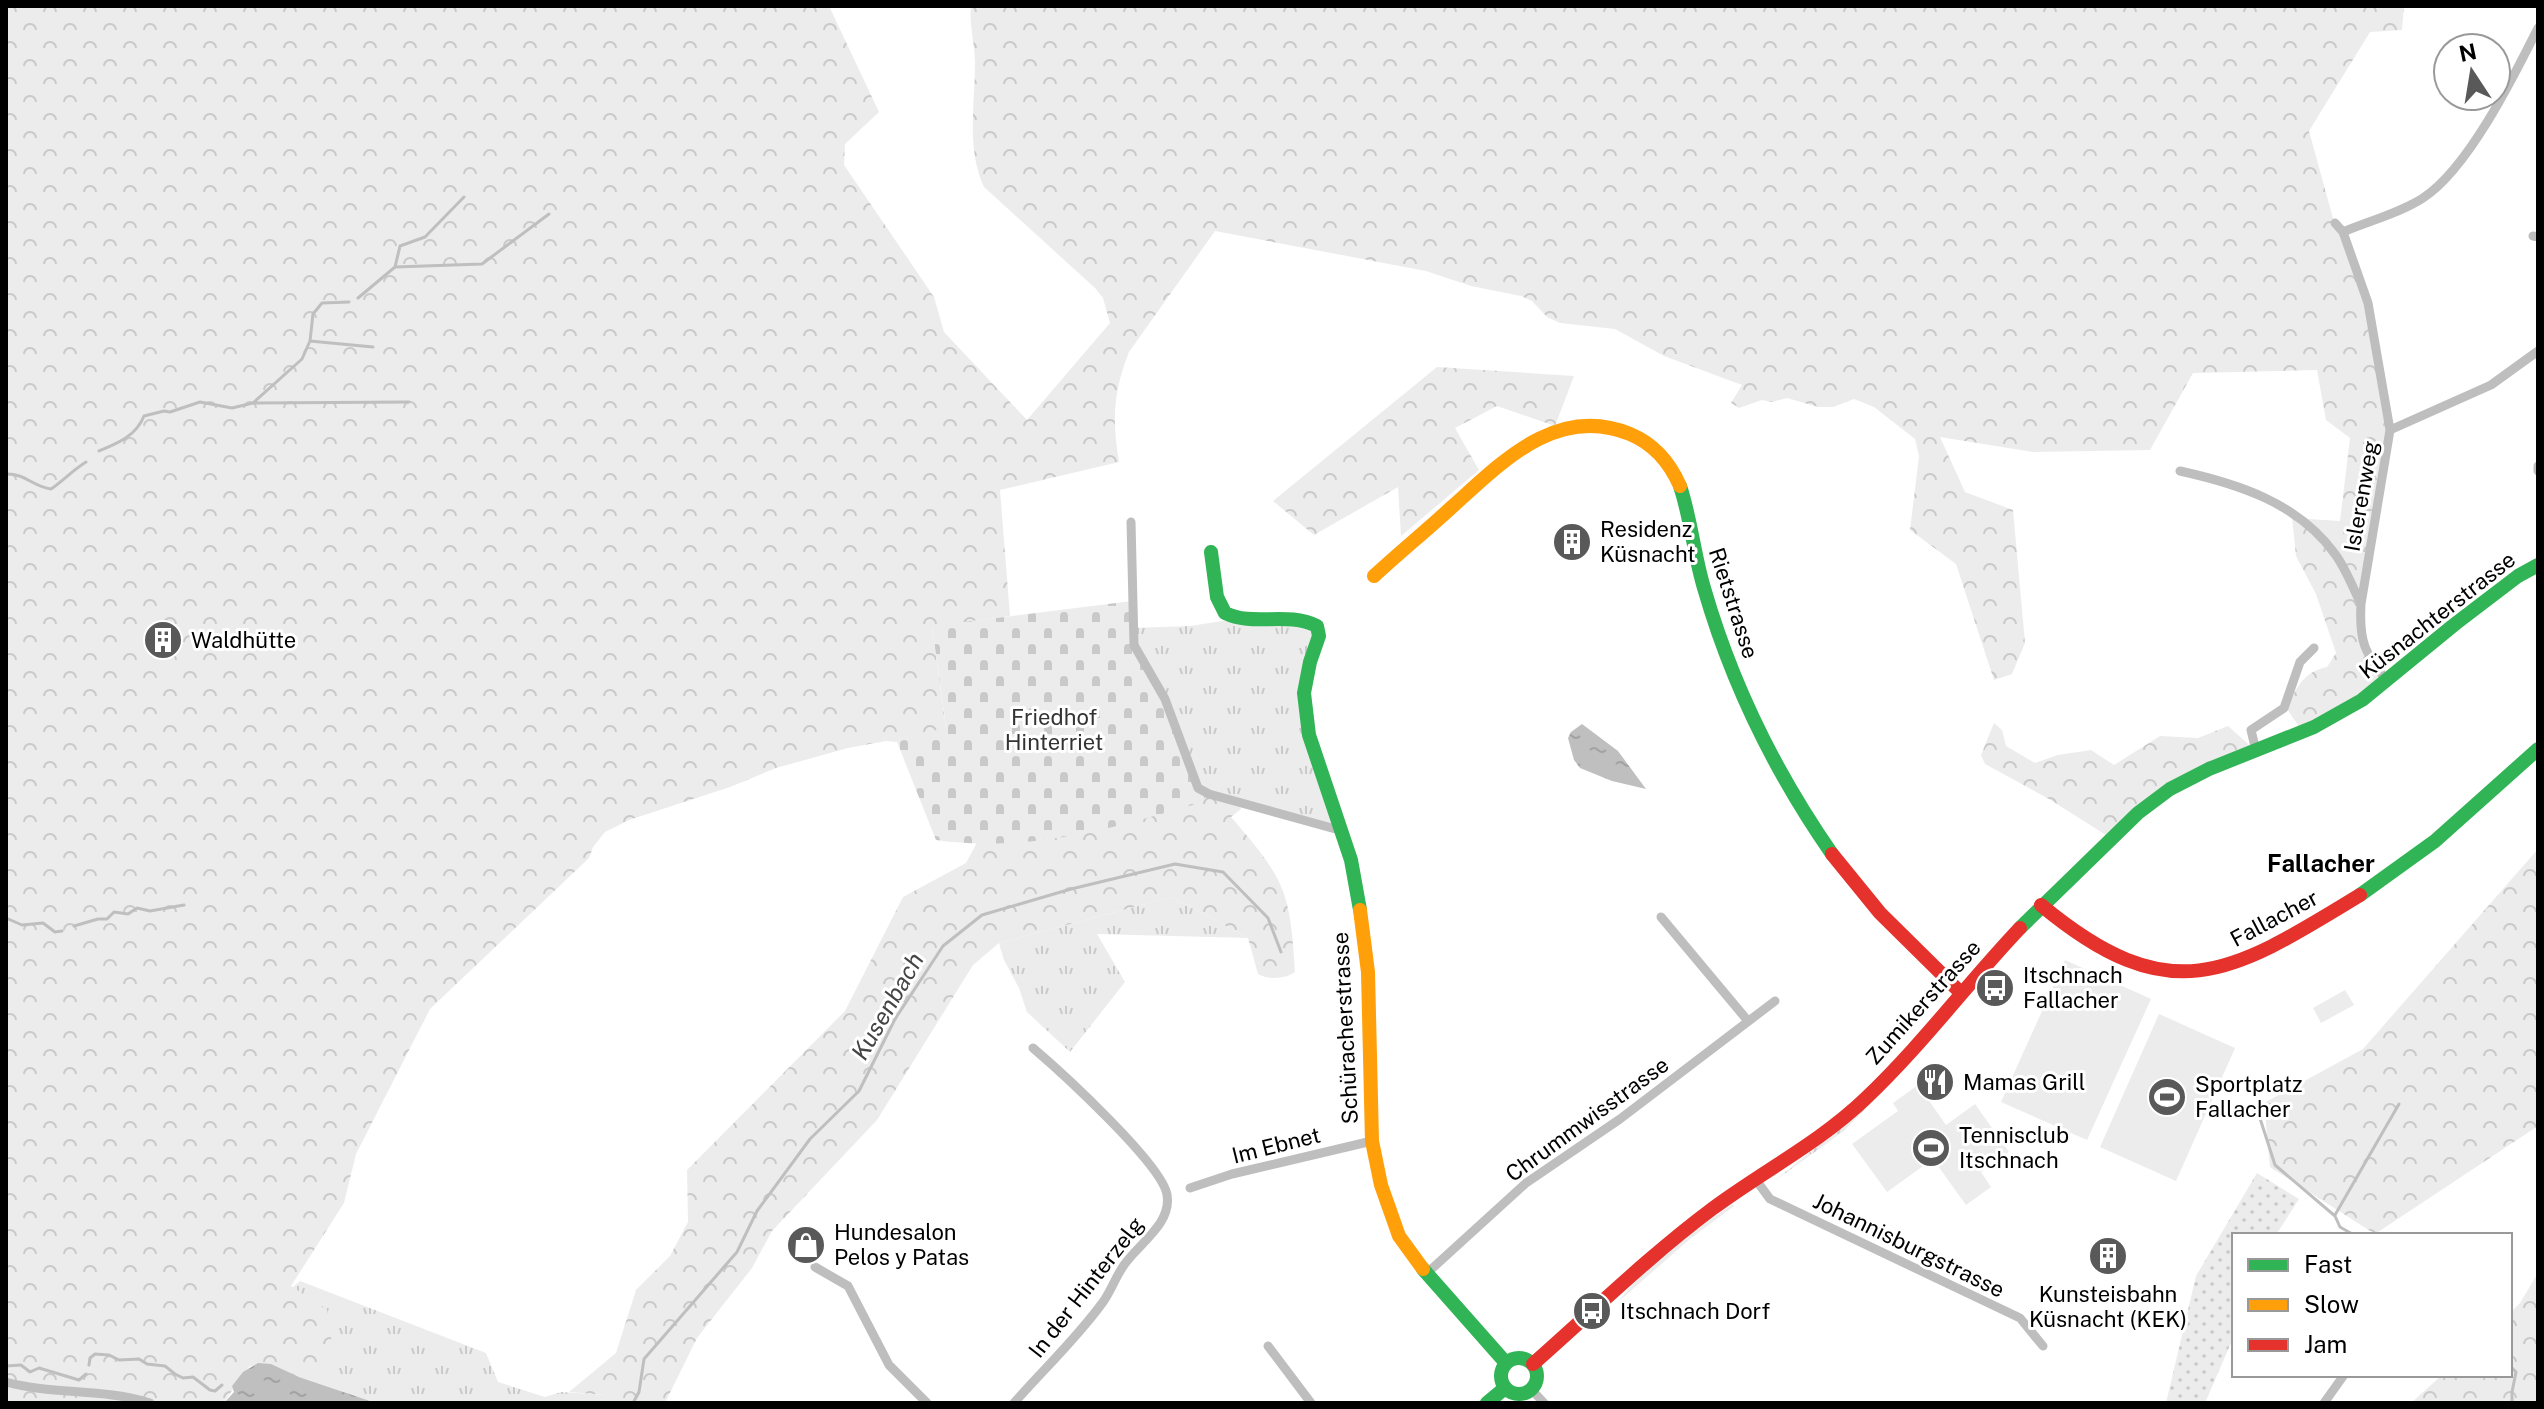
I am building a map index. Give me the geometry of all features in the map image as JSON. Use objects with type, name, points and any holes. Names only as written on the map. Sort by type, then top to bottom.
[{"type":"street","points":[[2343,232],[2424,198],[2456,169],[2511,81],[2538,28]]},
{"type":"street","name":"Islerenweg","points":[[2335,223],[2343,232],[2368,303],[2390,430],[2359,630],[2363,647],[2387,681]]},
{"type":"street","points":[[2390,430],[2491,385],[2538,351]]},
{"type":"street","name":"Rietstrasse","points":[[1374,576],[1504,461],[1542,436],[1563,429],[1605,427],[1623,431],[1651,447],[1674,472],[1682,491],[1694,554],[1711,610],[1738,684],[1771,758],[1866,898],[1900,937],[1961,993]]},
{"type":"street","points":[[2180,471],[2227,482],[2263,496],[2310,525],[2336,555],[2361,604]]},
{"type":"street","points":[[1131,522],[1134,645],[1165,699],[1198,788],[1209,794],[1339,830]]},
{"type":"street","name":"Schüracherstrasse","points":[[1211,552],[1219,605],[1226,614],[1243,620],[1296,616],[1317,626],[1319,636],[1304,693],[1309,735],[1351,860],[1368,972],[1372,1141],[1381,1185],[1399,1236],[1426,1274],[1506,1363]]},
{"type":"street","name":"Küsnachterstrasse","points":[[2362,700],[2458,621],[2518,576],[2538,565]]},
{"type":"street","points":[[2256,751],[2251,730],[2284,708],[2300,662],[2314,648]]},
{"type":"street","name":"Zumikerstrasse","points":[[1533,1364],[1682,1232],[1730,1196],[1804,1149],[1864,1100],[2041,905],[2109,838],[2170,789],[2209,769],[2314,727],[2362,700]]},
{"type":"street","name":"Fallacher","points":[[2041,905],[2099,948],[2122,960],[2186,972],[2225,967],[2250,958],[2340,908],[2400,868],[2449,829],[2538,749]]},
{"type":"street","points":[[1661,917],[1748,1021]]},
{"type":"street","name":"Chrummwisstrasse","points":[[1426,1274],[1526,1183],[1620,1119],[1775,1001]]},
{"type":"street","name":"In der Hinterzelg","points":[[1014,1403],[1103,1302],[1124,1264],[1165,1215],[1168,1198],[1163,1180],[1139,1153],[1065,1074],[1033,1048]]},
{"type":"street","name":"Im Ebnet","points":[[1190,1188],[1232,1174],[1372,1141]]},
{"type":"street","name":"Johannisburgstrasse","points":[[1756,1180],[1770,1199],[2020,1318],[2043,1346]]},
{"type":"street","points":[[815,1267],[848,1286],[889,1365],[927,1403]]},
{"type":"street","points":[[1268,1346],[1311,1403]]},
{"type":"street","points":[[1520,1358],[1533,1364],[1537,1377],[1531,1389],[1518,1394],[1505,1388],[1501,1375],[1506,1363],[1520,1358]]},
{"type":"street","points":[[2324,1403],[2343,1377]]},
{"type":"street","points":[[6,1382],[28,1388],[131,1397],[150,1403]]},
{"type":"street","points":[[1487,1403],[1505,1388]]},
{"type":"street","points":[[1531,1389],[1544,1403]]},
{"type":"green space","points":[[6,6],[829,6],[879,112],[845,144],[844,165],[934,297],[944,332],[1027,420],[1110,323],[1103,298],[1095,288],[984,187],[973,142],[975,63],[971,6],[2404,6],[2402,30],[2370,32],[2309,131],[2334,222],[2368,303],[2390,430],[2359,629],[2387,681],[2300,728],[2287,709],[2301,682],[2312,672],[2327,667],[2336,653],[2316,594],[2296,556],[2292,518],[2340,521],[2350,438],[2326,420],[2317,370],[2193,373],[2150,450],[2033,452],[1940,437],[1965,492],[2013,510],[2025,643],[2012,674],[1994,680],[1956,564],[1910,530],[1919,456],[1915,439],[1874,407],[1854,399],[1833,407],[1818,407],[1787,398],[1772,402],[1762,400],[1739,408],[1731,403],[1742,385],[1664,356],[1615,329],[1560,323],[1547,317],[1532,301],[1521,296],[1471,286],[1426,271],[1215,231],[1129,352],[1115,407],[1119,462],[1000,490],[1010,616],[932,627],[946,728],[897,742],[848,748],[776,768],[730,787],[629,820],[605,832],[589,858],[430,1009],[356,1154],[344,1203],[291,1286],[327,1310],[332,1343],[341,1351],[338,1363],[325,1362],[322,1383],[299,1377],[271,1364],[250,1366],[232,1386],[224,1403],[6,1403]]},
{"type":"green space","points":[[1437,367],[1574,376],[1555,426],[1497,406],[1455,428],[1479,470],[1401,536],[1398,487],[1314,535],[1273,501]]},
{"type":"green space","name":"Friedhof Hinterriet","points":[[1132,601],[1134,645],[1165,699],[1194,782],[1209,794],[1199,803],[1134,822],[1069,836],[1004,843],[936,840],[897,742],[946,727],[932,626]]},
{"type":"green space","points":[[1235,619],[1317,626],[1304,693],[1339,830],[1198,788],[1139,658],[1132,628],[1190,626]]},
{"type":"green space","points":[[1994,723],[2002,730],[2006,746],[2035,763],[2058,755],[2091,750],[2114,765],[2160,736],[2198,738],[2228,726],[2256,751],[2209,769],[2109,837],[1985,764],[1981,755]]},
{"type":"green space","points":[[1198,788],[1238,802],[1241,809],[1231,817],[1264,858],[1284,894],[1295,972],[1277,978],[1258,974],[1248,938],[1172,897],[999,943],[973,965],[877,1120],[772,1231],[752,1268],[697,1338],[665,1403],[605,1403],[605,1395],[569,1392],[616,1353],[636,1290],[670,1256],[688,1222],[687,1170],[845,1011],[903,897],[966,863],[995,809]]},
{"type":"green space","points":[[2538,849],[2538,1126],[2377,1233],[2270,1167],[2264,1103],[2363,1049]]},
{"type":"green space","points":[[1172,897],[1248,938],[1097,934],[1125,982],[1070,1052],[1027,1012],[999,943]]},
{"type":"green space","points":[[2065,960],[2151,999],[2087,1140],[2001,1102]]},
{"type":"green space","points":[[2345,990],[2354,1005],[2321,1023],[2313,1008]]},
{"type":"green space","name":"Sportplatz Fallacher","points":[[2159,1014],[2235,1048],[2176,1181],[2100,1147]]},
{"type":"green space","points":[[1912,1060],[1844,1131],[1773,1182],[1866,1107]]},
{"type":"green space","name":"Tennisclub Itschnach","points":[[1918,1085],[1946,1125],[1975,1104],[2009,1152],[1981,1172],[1991,1187],[1966,1205],[1933,1159],[1887,1192],[1852,1144],[1898,1111],[1893,1103]]},
{"type":"green space","points":[[2257,1173],[2299,1199],[2277,1233],[2232,1233],[2232,1341],[2205,1403],[2166,1403],[2196,1276]]},
{"type":"green space","points":[[1734,1206],[1690,1239],[1619,1301],[1657,1262]]},
{"type":"green space","points":[[2538,1273],[2538,1403],[2411,1403],[2440,1377],[2512,1377],[2512,1311]]},
{"type":"green space","points":[[300,1281],[486,1353],[498,1382],[545,1397],[561,1392],[605,1395],[605,1403],[376,1403],[258,1363],[284,1295]]},
{"type":"water","points":[[1582,724],[1618,751],[1646,789],[1612,781],[1580,768],[1574,760],[1568,738]]},
{"type":"water","points":[[258,1363],[271,1364],[299,1377],[376,1403],[224,1403],[234,1392],[232,1386],[243,1372]]},
{"type":"waterway","points":[[395,267],[400,246],[425,237],[464,197]]},
{"type":"waterway","points":[[358,298],[395,267],[482,264],[549,214]]},
{"type":"waterway","points":[[99,451],[131,434],[144,416],[170,412],[200,402],[232,408],[253,403],[302,359],[310,341],[313,314],[322,303],[349,302]]},
{"type":"waterway","points":[[310,341],[373,347]]},
{"type":"waterway","points":[[253,403],[409,402]]},
{"type":"waterway","points":[[6,474],[51,489],[86,462]]},
{"type":"waterway","name":"Kusenbach","points":[[633,1403],[639,1392],[644,1359],[737,1252],[757,1211],[810,1139],[859,1091],[895,1019],[943,946],[982,915],[1175,864],[1223,872],[1268,918],[1281,952]]},
{"type":"waterway","points":[[74,926],[107,919],[114,912],[128,914],[137,908],[150,911],[184,905]]},
{"type":"waterway","points":[[6,918],[22,925],[43,923],[55,932],[62,931]]},
{"type":"waterway","points":[[2335,1215],[2399,1104]]},
{"type":"waterway","points":[[2257,1109],[2275,1165],[2335,1216],[2340,1227],[2350,1233]]},
{"type":"waterway","points":[[89,1365],[90,1358],[95,1354],[109,1355],[119,1360],[139,1359],[147,1364],[165,1366],[183,1378],[193,1377],[210,1390],[215,1391],[222,1385]]},
{"type":"waterway","points":[[6,1366],[21,1365],[30,1372],[39,1368],[79,1380],[86,1374]]},
{"type":"waterway","points":[[2512,1368],[2516,1372],[2512,1403]]},
{"type":"traffic: fast","points":[[1680,486],[1704,588],[1742,693],[1774,759],[1832,854]]},
{"type":"traffic: fast","points":[[1211,552],[1217,597],[1225,613],[1247,619],[1294,620],[1317,626],[1319,636],[1304,693],[1309,735],[1351,860],[1360,910]]},
{"type":"traffic: fast","points":[[2020,928],[2138,813],[2170,789],[2209,769],[2314,727],[2362,700],[2455,624],[2518,576],[2538,565]]},
{"type":"traffic: fast","points":[[2360,895],[2435,841],[2538,749]]},
{"type":"traffic: fast","points":[[1423,1269],[1506,1363]]},
{"type":"traffic: fast","points":[[1519,1358],[1532,1363],[1537,1376],[1532,1389],[1519,1394],[1506,1389],[1501,1376],[1506,1363],[1519,1358]]},
{"type":"traffic: fast","points":[[1487,1403],[1505,1388]]},
{"type":"traffic: slow","points":[[1374,576],[1511,456],[1555,432],[1578,426],[1603,427],[1630,434],[1660,455],[1680,486]]},
{"type":"traffic: slow","points":[[1360,910],[1368,972],[1372,1141],[1381,1185],[1399,1236],[1423,1269]]},
{"type":"traffic: jam","points":[[1832,854],[1880,913],[1961,993]]},
{"type":"traffic: jam","points":[[2041,905],[2087,939],[2128,960],[2165,970],[2201,970],[2237,961],[2274,945],[2360,895]]},
{"type":"traffic: jam","points":[[1533,1364],[1689,1227],[1829,1129],[1865,1099],[2020,928]]},
{"type":"place","name":"Residenz Küsnacht","points":[[1572,542]]},
{"type":"place","name":"Waldhütte","points":[[163,640]]},
{"type":"place","name":"Itschnach Fallacher","points":[[1995,988]]},
{"type":"place","name":"Mamas Grill","points":[[1935,1082]]},
{"type":"place","name":"Sportplatz Fallacher","points":[[2167,1097]]},
{"type":"place","name":"Tennisclub Itschnach","points":[[1931,1148]]},
{"type":"place","name":"Hundesalon Pelos y Patas","points":[[806,1245]]},
{"type":"place","name":"Kunsteisbahn Küsnacht (KEK)","points":[[2108,1256]]},
{"type":"place","name":"Itschnach Dorf","points":[[1592,1311]]},
{"type":"district","name":"Fallacher","points":[[2321,863]]}]
